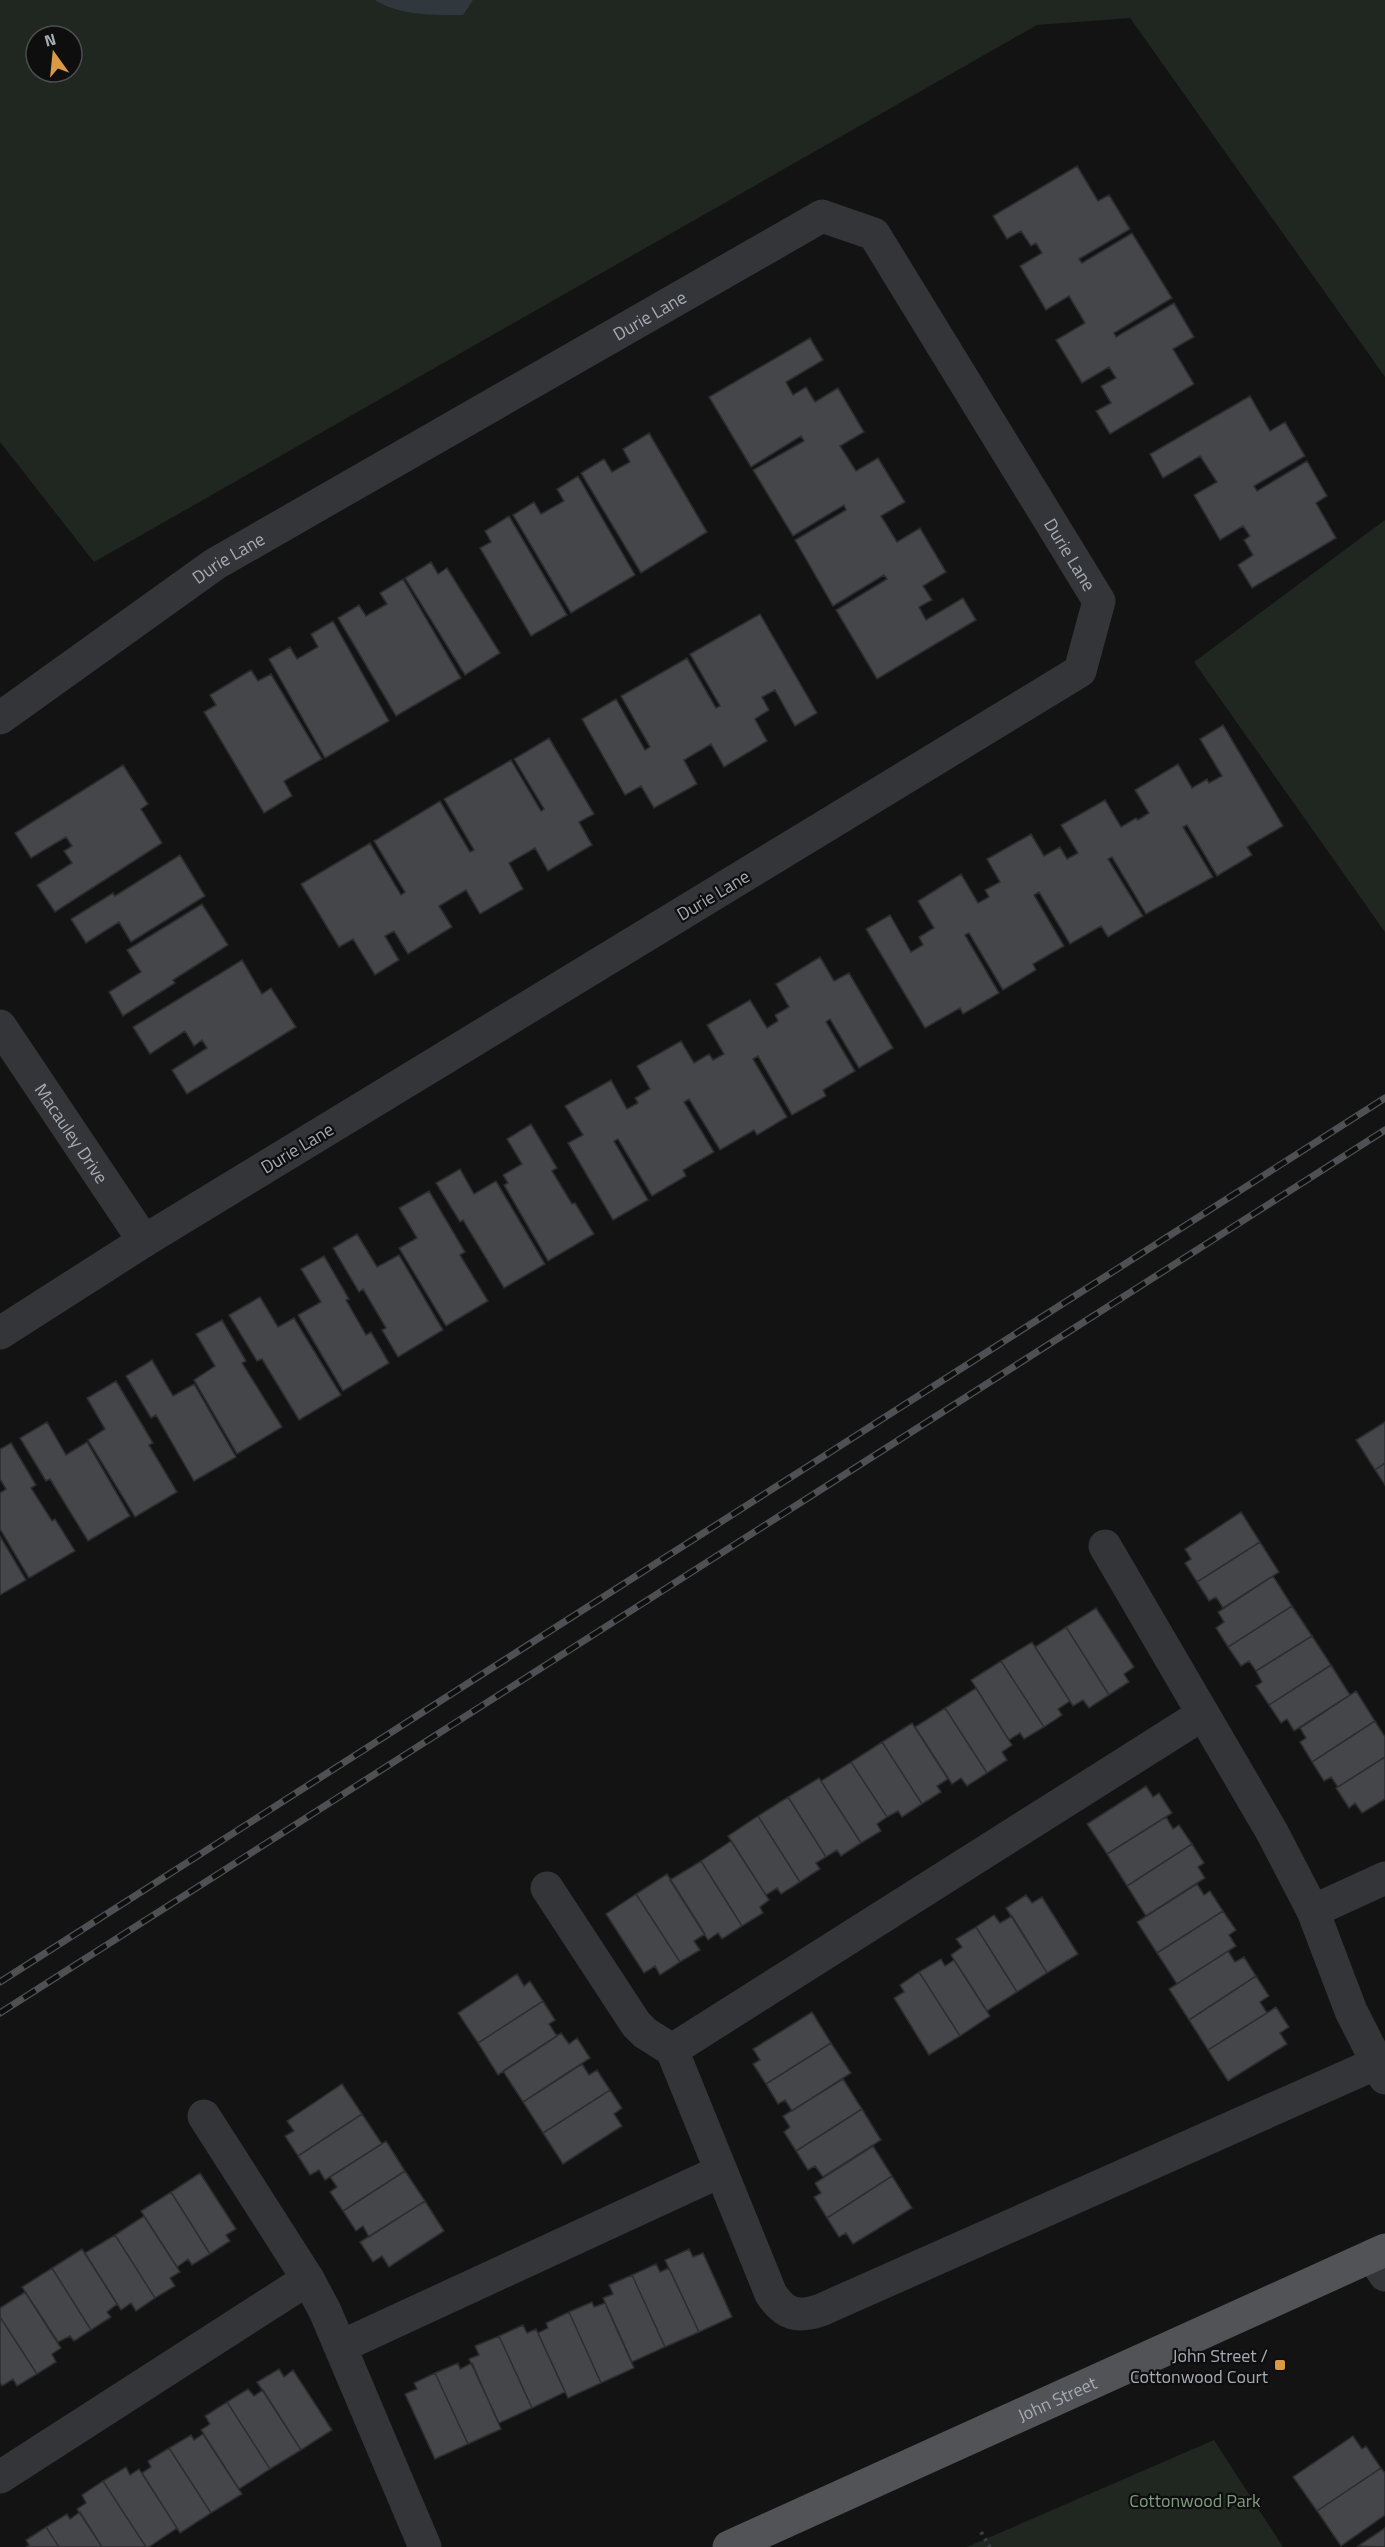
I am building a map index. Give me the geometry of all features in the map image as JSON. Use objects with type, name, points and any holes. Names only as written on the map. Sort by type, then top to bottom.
[{"type":"main road","name":"John Street","points":[[729,2547],[1381,2260]]},
{"type":"street","name":"Durie Lane","points":[[0,718],[215,564],[822,216],[874,234],[1099,601],[1080,671],[144,1241],[0,1333]]},
{"type":"street","name":"Macauley Drive","points":[[0,1026],[144,1241]]},
{"type":"street","points":[[547,1888],[636,2024],[645,2033],[672,2050],[771,2294],[783,2309],[800,2316],[821,2310],[1381,2071],[1351,2011],[1313,1911],[1272,1832],[1105,1546]]},
{"type":"street","points":[[672,2050],[1203,1714]]},
{"type":"street","points":[[1313,1911],[1385,1878]]},
{"type":"street","points":[[204,2116],[308,2279],[342,2346],[425,2547]]},
{"type":"street","points":[[342,2346],[721,2171]]},
{"type":"street","points":[[0,2476],[308,2279]]},
{"type":"path","points":[[981,2532],[990,2547]]},
{"type":"green space","points":[[0,0],[1385,0],[1385,377],[1130,18],[1037,25],[94,562],[0,442]]},
{"type":"green space","points":[[1385,520],[1385,932],[1194,662]]},
{"type":"green space","name":"Cottonwood Park","points":[[1214,2440],[1283,2547],[967,2547]]},
{"type":"shaded area","points":[[375,0],[473,0],[463,15],[452,15],[406,12]]},
{"type":"building","points":[[1077,166],[1098,201],[1109,195],[1130,229],[1079,259],[1082,263],[1132,233],[1172,298],[1114,333],[1116,337],[1174,303],[1194,337],[1173,349],[1194,384],[1110,434],[1096,411],[1111,403],[1101,386],[1116,378],[1109,367],[1082,383],[1056,340],[1085,323],[1069,296],[1046,310],[1020,266],[1042,253],[1036,243],[1031,246],[1021,231],[1007,239],[993,216]]},
{"type":"building","points":[[810,338],[823,360],[786,382],[793,395],[806,387],[815,402],[838,388],[864,432],[840,446],[856,471],[878,458],[905,502],[881,516],[897,542],[920,528],[946,572],[923,586],[932,600],[919,607],[926,620],[963,598],[976,620],[877,679],[836,610],[887,579],[884,575],[833,606],[795,540],[846,510],[844,505],[793,536],[753,470],[804,441],[801,436],[751,467],[709,397]]},
{"type":"building","points":[[1250,396],[1270,431],[1285,422],[1305,456],[1254,486],[1257,491],[1307,461],[1327,496],[1316,503],[1336,538],[1252,588],[1238,565],[1253,555],[1244,540],[1250,536],[1243,526],[1220,540],[1194,495],[1217,482],[1200,456],[1163,478],[1150,454]]},
{"type":"building","points":[[649,433],[707,532],[641,573],[581,473],[604,459],[612,472],[630,462],[623,449]]},
{"type":"building","points":[[578,476],[635,575],[571,613],[513,515],[534,502],[541,514],[564,501],[557,489]]},
{"type":"building","points":[[509,516],[567,615],[531,636],[480,548],[491,542],[485,531]]},
{"type":"building","points":[[431,562],[438,574],[447,568],[500,653],[465,675],[405,578]]},
{"type":"building","points":[[403,579],[461,678],[396,716],[338,618],[359,605],[366,616],[387,604],[380,593]]},
{"type":"building","points":[[760,614],[817,713],[795,726],[775,690],[762,697],[769,710],[755,719],[767,741],[724,767],[711,744],[684,760],[697,784],[654,808],[641,786],[625,795],[582,719],[616,699],[645,750],[650,747],[621,696],[687,658],[716,708],[720,706],[690,654]]},
{"type":"building","points":[[333,621],[389,721],[325,758],[269,659],[290,647],[297,659],[318,647],[311,634]]},
{"type":"building","points":[[251,670],[258,681],[271,674],[322,759],[284,781],[292,796],[264,813],[204,712],[216,705],[210,695]]},
{"type":"building","points":[[1223,725],[1283,826],[1247,847],[1252,855],[1217,876],[1187,825],[1183,827],[1213,877],[1146,914],[1112,857],[1108,859],[1143,916],[1108,937],[1101,926],[1070,944],[1039,892],[1034,895],[1064,946],[1033,964],[1036,970],[1003,990],[969,933],[965,935],[999,993],[963,1014],[960,1008],[925,1028],[866,929],[890,915],[911,952],[923,945],[919,937],[934,928],[918,901],[961,874],[978,903],[989,897],[985,890],[1000,882],[987,859],[1031,834],[1044,856],[1060,847],[1067,859],[1078,853],[1061,825],[1105,800],[1121,827],[1149,813],[1135,790],[1178,764],[1192,788],[1207,779],[1209,783],[1222,776],[1200,739]]},
{"type":"building","points":[[549,738],[594,814],[579,822],[592,845],[548,871],[535,848],[509,863],[523,889],[480,914],[466,890],[439,906],[452,927],[408,954],[394,931],[385,936],[399,960],[375,975],[353,939],[339,947],[301,884],[370,843],[401,895],[405,892],[374,841],[440,801],[470,852],[474,850],[444,799],[511,760],[541,811],[544,809],[514,759]]},
{"type":"building","points":[[123,765],[148,804],[141,809],[162,843],[55,912],[37,885],[72,863],[64,851],[72,846],[66,837],[31,858],[15,833]]},
{"type":"building","points":[[180,855],[205,896],[131,942],[119,922],[86,943],[71,919],[113,893],[115,896]]},
{"type":"building","points":[[202,904],[228,945],[173,980],[175,983],[123,1016],[109,992],[141,972],[127,950]]},
{"type":"building","points":[[820,957],[834,981],[849,973],[893,1048],[859,1068],[830,1019],[826,1022],[855,1071],[823,1090],[826,1096],[792,1115],[758,1056],[753,1059],[787,1117],[757,1135],[754,1130],[720,1150],[689,1099],[684,1102],[714,1152],[683,1170],[686,1176],[652,1196],[618,1139],[614,1141],[648,1200],[613,1220],[568,1143],[583,1135],[565,1106],[611,1080],[627,1109],[638,1103],[635,1098],[650,1089],[637,1066],[681,1041],[694,1063],[709,1054],[713,1060],[724,1054],[707,1025],[750,1000],[767,1028],[778,1021],[775,1015],[789,1007],[776,984]]},
{"type":"building","points":[[242,960],[262,994],[271,988],[296,1027],[187,1094],[172,1070],[207,1048],[202,1040],[194,1046],[185,1031],[150,1054],[133,1027]]},
{"type":"building","points":[[531,1124],[557,1168],[552,1171],[594,1234],[548,1261],[504,1185],[508,1183],[503,1175],[522,1164],[507,1139]]},
{"type":"building","points":[[460,1169],[474,1194],[496,1181],[545,1264],[504,1288],[463,1220],[460,1222],[436,1183]]},
{"type":"building","points":[[429,1191],[465,1252],[460,1255],[488,1301],[446,1326],[399,1248],[417,1238],[399,1208]]},
{"type":"building","points":[[357,1234],[377,1267],[399,1255],[443,1330],[398,1357],[382,1330],[386,1328],[363,1289],[359,1292],[333,1248]]},
{"type":"building","points":[[324,1256],[349,1299],[346,1300],[366,1335],[371,1332],[389,1363],[343,1391],[298,1315],[321,1302],[301,1269]]},
{"type":"building","points":[[260,1297],[278,1327],[294,1318],[341,1395],[299,1420],[262,1359],[257,1361],[229,1315]]},
{"type":"building","points":[[222,1320],[246,1361],[242,1363],[282,1427],[237,1454],[194,1380],[215,1366],[196,1334]]},
{"type":"building","points":[[152,1360],[173,1396],[194,1384],[236,1457],[194,1481],[156,1415],[151,1418],[126,1376]]},
{"type":"building","points":[[116,1381],[153,1443],[149,1445],[177,1492],[135,1517],[88,1440],[105,1429],[87,1398]]},
{"type":"building","points":[[47,1422],[66,1455],[87,1442],[130,1516],[88,1541],[50,1479],[46,1481],[20,1438]]},
{"type":"building","points":[[1385,1422],[1385,1463],[1375,1470],[1356,1440]]},
{"type":"building","points":[[11,1443],[36,1485],[31,1488],[52,1521],[55,1519],[75,1551],[29,1578],[0,1529],[0,1493],[6,1489],[0,1479],[0,1449]]},
{"type":"building","points":[[1385,1463],[1385,1485],[1375,1470]]},
{"type":"building","points":[[1241,1512],[1260,1542],[1197,1582],[1185,1563],[1191,1559],[1185,1549]]},
{"type":"building","points":[[0,1536],[26,1580],[0,1595]]},
{"type":"building","points":[[1260,1542],[1279,1572],[1223,1608],[1216,1597],[1209,1601],[1197,1582]]},
{"type":"building","points":[[1273,1576],[1292,1606],[1228,1647],[1216,1628],[1224,1622],[1218,1612]]},
{"type":"building","points":[[1292,1606],[1312,1636],[1256,1671],[1249,1661],[1241,1666],[1228,1647]]},
{"type":"building","points":[[1096,1608],[1134,1667],[1124,1674],[1129,1682],[1109,1695],[1066,1627]]},
{"type":"building","points":[[1066,1627],[1109,1695],[1089,1708],[1083,1700],[1073,1706],[1035,1647]]},
{"type":"building","points":[[1312,1636],[1331,1665],[1269,1705],[1256,1686],[1262,1682],[1256,1671]]},
{"type":"building","points":[[1032,1642],[1070,1701],[1058,1709],[1062,1715],[1044,1727],[1001,1661]]},
{"type":"building","points":[[1001,1661],[1044,1727],[1024,1739],[1020,1733],[1009,1740],[971,1680]]},
{"type":"building","points":[[1331,1665],[1350,1695],[1294,1731],[1287,1719],[1281,1723],[1269,1705]]},
{"type":"building","points":[[976,1688],[1012,1745],[1002,1752],[1007,1760],[987,1773],[945,1708]]},
{"type":"building","points":[[1356,1691],[1375,1721],[1312,1762],[1300,1742],[1306,1738],[1300,1728]]},
{"type":"building","points":[[945,1708],[987,1773],[967,1786],[961,1778],[952,1784],[915,1727]]},
{"type":"building","points":[[1375,1721],[1385,1737],[1385,1757],[1338,1787],[1331,1777],[1324,1781],[1312,1762]]},
{"type":"building","points":[[912,1723],[948,1779],[937,1786],[941,1792],[922,1804],[882,1742]]},
{"type":"building","points":[[882,1742],[922,1804],[902,1817],[898,1811],[887,1817],[851,1762]]},
{"type":"building","points":[[1385,1757],[1385,1799],[1362,1813],[1355,1803],[1349,1808],[1336,1788]]},
{"type":"building","points":[[851,1762],[887,1817],[877,1824],[881,1831],[861,1843],[821,1781]]},
{"type":"building","points":[[819,1778],[861,1843],[841,1856],[837,1850],[826,1857],[788,1797]]},
{"type":"building","points":[[1146,1786],[1153,1797],[1159,1793],[1172,1813],[1107,1854],[1087,1824]]},
{"type":"building","points":[[788,1797],[826,1857],[816,1863],[820,1869],[800,1882],[758,1816]]},
{"type":"building","points":[[758,1816],[800,1882],[781,1894],[777,1888],[766,1895],[728,1836]]},
{"type":"building","points":[[1166,1817],[1173,1829],[1179,1825],[1192,1844],[1127,1886],[1107,1854]]},
{"type":"building","points":[[731,1841],[769,1900],[760,1907],[763,1913],[742,1926],[701,1861]]},
{"type":"building","points":[[1192,1844],[1204,1863],[1198,1867],[1205,1878],[1146,1916],[1127,1886]]},
{"type":"building","points":[[701,1861],[742,1926],[722,1939],[718,1933],[708,1940],[670,1880]]},
{"type":"building","points":[[667,1874],[705,1934],[694,1941],[700,1950],[680,1962],[636,1894]]},
{"type":"building","points":[[1197,1884],[1204,1895],[1210,1891],[1223,1911],[1157,1953],[1137,1922]]},
{"type":"building","points":[[636,1894],[680,1962],[660,1975],[655,1966],[644,1973],[606,1914]]},
{"type":"building","points":[[1026,1895],[1032,1903],[1042,1897],[1078,1954],[1047,1973],[1006,1908]]},
{"type":"building","points":[[1223,1911],[1236,1930],[1229,1935],[1236,1946],[1177,1984],[1157,1953]]},
{"type":"building","points":[[994,1915],[1000,1923],[1012,1916],[1047,1973],[1017,1992],[976,1927]]},
{"type":"building","points":[[976,1927],[1017,1992],[987,2011],[951,1955],[962,1947],[956,1939]]},
{"type":"building","points":[[1228,1951],[1235,1962],[1244,1957],[1256,1976],[1189,2020],[1169,1989]]},
{"type":"building","points":[[941,1959],[945,1966],[954,1960],[990,2016],[960,2036],[919,1972]]},
{"type":"building","points":[[919,1972],[960,2036],[929,2055],[894,1998],[904,1992],[900,1985]]},
{"type":"building","points":[[517,1974],[524,1986],[530,1981],[543,2001],[478,2043],[458,2013]]},
{"type":"building","points":[[1256,1976],[1269,1996],[1260,2002],[1267,2013],[1208,2050],[1189,2020]]},
{"type":"building","points":[[543,2001],[555,2020],[549,2024],[557,2036],[498,2075],[478,2043]]},
{"type":"building","points":[[1276,2007],[1289,2027],[1280,2033],[1287,2044],[1228,2081],[1208,2050]]},
{"type":"building","points":[[812,2012],[831,2043],[766,2084],[753,2064],[760,2060],[753,2049]]},
{"type":"building","points":[[561,2033],[569,2044],[577,2038],[590,2058],[523,2102],[503,2071]]},
{"type":"building","points":[[831,2043],[851,2073],[792,2111],[785,2100],[778,2104],[766,2084]]},
{"type":"building","points":[[582,2064],[589,2075],[597,2070],[610,2090],[543,2133],[523,2102]]},
{"type":"building","points":[[843,2079],[862,2109],[796,2151],[784,2132],[790,2127],[783,2116]]},
{"type":"building","points":[[342,2084],[362,2114],[298,2156],[285,2136],[294,2131],[287,2121]]},
{"type":"building","points":[[610,2090],[622,2108],[614,2114],[622,2126],[563,2164],[543,2133]]},
{"type":"building","points":[[862,2109],[881,2140],[823,2177],[815,2166],[808,2170],[796,2151]]},
{"type":"building","points":[[362,2114],[382,2144],[325,2180],[319,2170],[310,2175],[298,2156]]},
{"type":"building","points":[[386,2141],[405,2171],[343,2211],[330,2192],[337,2187],[330,2177]]},
{"type":"building","points":[[873,2146],[892,2176],[827,2218],[814,2197],[821,2193],[815,2183]]},
{"type":"building","points":[[405,2171],[425,2201],[369,2237],[363,2226],[356,2231],[343,2211]]},
{"type":"building","points":[[200,2173],[236,2229],[226,2235],[230,2241],[210,2254],[171,2192]]},
{"type":"building","points":[[892,2176],[912,2208],[853,2244],[846,2233],[839,2237],[827,2218]]},
{"type":"building","points":[[171,2192],[210,2254],[192,2265],[188,2259],[177,2267],[141,2211]]},
{"type":"building","points":[[425,2201],[444,2231],[389,2267],[382,2256],[373,2262],[360,2242]]},
{"type":"building","points":[[144,2216],[180,2272],[170,2278],[175,2286],[155,2298],[115,2235]]},
{"type":"building","points":[[115,2235],[155,2298],[136,2311],[131,2303],[121,2310],[85,2253]]},
{"type":"building","points":[[82,2249],[117,2304],[107,2312],[111,2317],[91,2330],[52,2268]]},
{"type":"building","points":[[689,2249],[693,2257],[703,2253],[732,2317],[699,2332],[665,2260]]},
{"type":"building","points":[[656,2264],[660,2272],[669,2268],[699,2332],[665,2347],[632,2275]]},
{"type":"building","points":[[52,2268],[91,2330],[74,2341],[70,2336],[58,2342],[22,2287]]},
{"type":"building","points":[[632,2275],[665,2347],[632,2362],[603,2298],[613,2294],[609,2285]]},
{"type":"building","points":[[25,2292],[61,2348],[52,2354],[56,2362],[37,2374],[0,2317],[0,2308]]},
{"type":"building","points":[[592,2302],[594,2307],[605,2303],[634,2368],[601,2383],[569,2312]]},
{"type":"building","points":[[569,2312],[601,2383],[568,2398],[538,2333],[548,2328],[546,2323]]},
{"type":"building","points":[[0,2317],[37,2374],[17,2386],[13,2379],[2,2386],[0,2382]]},
{"type":"building","points":[[523,2325],[527,2333],[536,2329],[565,2392],[532,2408],[499,2336]]},
{"type":"building","points":[[499,2336],[532,2408],[499,2423],[469,2359],[479,2355],[475,2346]]},
{"type":"building","points":[[458,2363],[460,2369],[472,2363],[501,2429],[468,2444],[435,2373]]},
{"type":"building","points":[[279,2369],[284,2377],[293,2370],[332,2430],[301,2450],[257,2382]]},
{"type":"building","points":[[435,2373],[468,2444],[435,2459],[405,2394],[417,2389],[414,2383]]},
{"type":"building","points":[[248,2389],[254,2396],[263,2390],[301,2450],[270,2469],[227,2402]]},
{"type":"building","points":[[227,2402],[270,2469],[239,2489],[201,2430],[210,2424],[205,2416]]},
{"type":"building","points":[[203,2434],[242,2494],[211,2513],[169,2448],[191,2435],[194,2440]]},
{"type":"building","points":[[1353,2436],[1362,2449],[1366,2446],[1381,2468],[1317,2511],[1293,2477]]},
{"type":"building","points":[[169,2448],[211,2513],[180,2533],[142,2473],[151,2467],[148,2461]]},
{"type":"building","points":[[126,2467],[130,2475],[139,2469],[177,2528],[149,2547],[146,2547],[103,2481]]},
{"type":"building","points":[[1381,2468],[1385,2473],[1385,2515],[1341,2546],[1317,2511]]},
{"type":"building","points":[[103,2481],[146,2547],[102,2547],[77,2509],[86,2503],[82,2495]]},
{"type":"building","points":[[80,2512],[102,2547],[59,2547],[46,2527],[67,2514],[70,2519]]},
{"type":"building","points":[[46,2527],[59,2547],[26,2547],[29,2545],[26,2540]]},
{"type":"building","points":[[1385,2528],[1385,2547],[1358,2546]]},
{"type":"railway","points":[[0,1982],[1385,1098]]},
{"type":"railway","points":[[0,2013],[1385,1130]]},
{"type":"place","name":"John Street / Cottonwood Court","points":[[1280,2365]]}]
